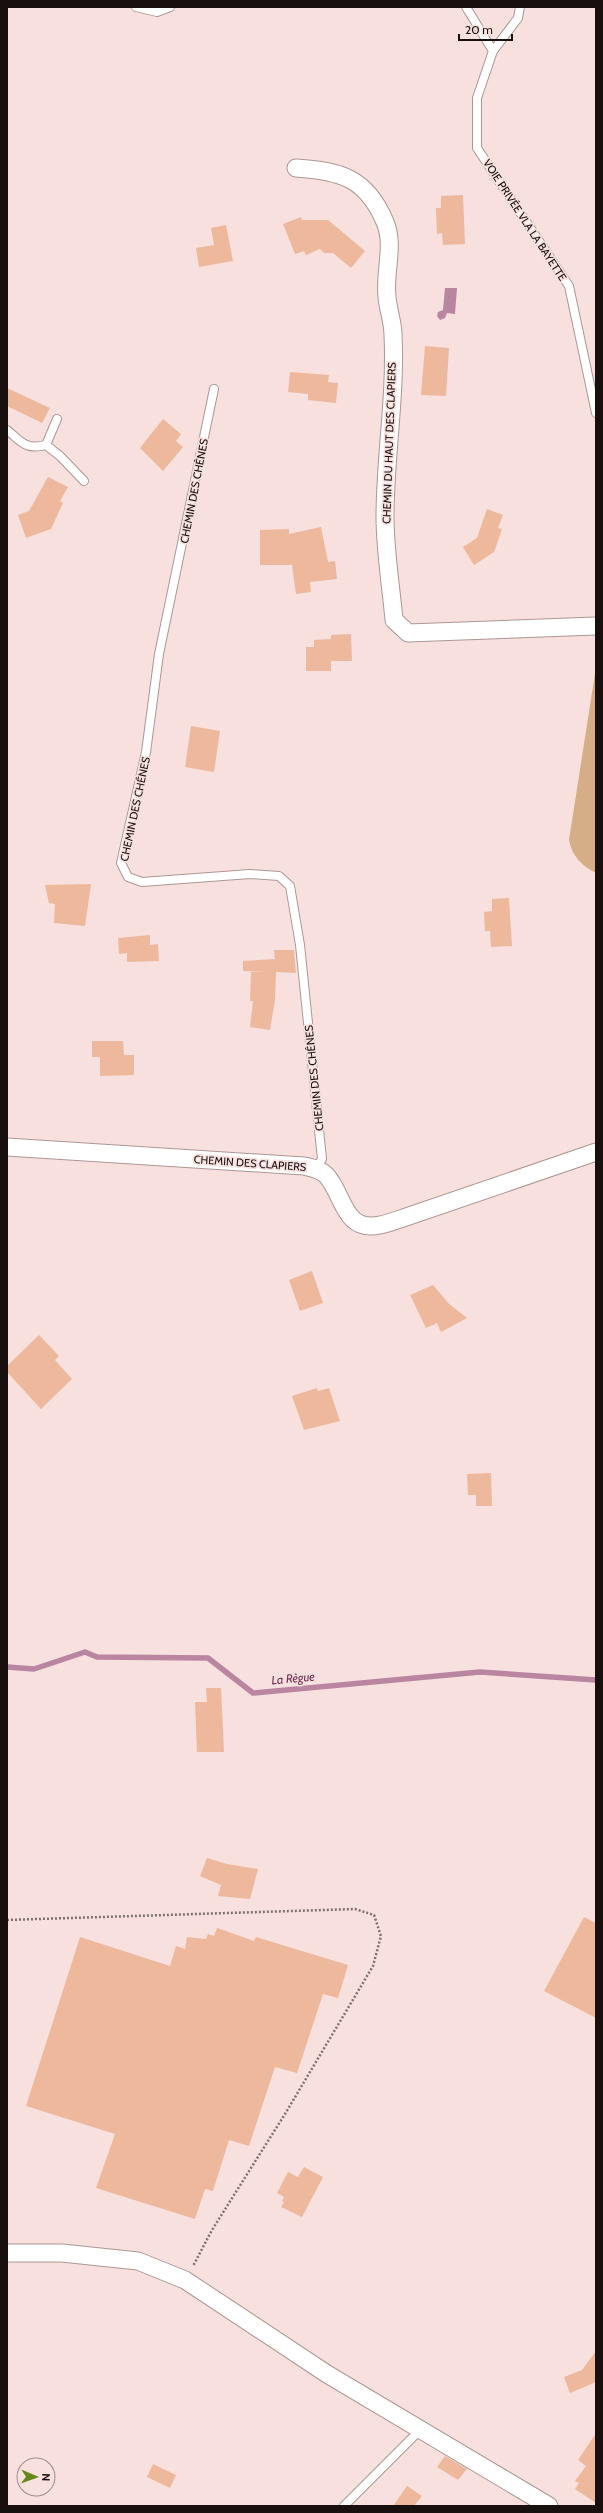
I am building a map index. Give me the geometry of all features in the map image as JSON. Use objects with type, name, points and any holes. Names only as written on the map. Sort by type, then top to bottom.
[{"type":"street","name":"CHEMIN DU HAUT DES CLAPIERS","points":[[296,168],[331,170],[357,182],[377,207],[386,223],[390,242],[386,272],[386,291],[394,336],[385,518],[394,620],[408,633],[596,626]]},
{"type":"street","name":"CHEMIN DES CLAPIERS","points":[[7,1147],[304,1166],[316,1169],[330,1181],[340,1203],[352,1219],[365,1225],[379,1225],[596,1152]]},
{"type":"street","points":[[7,2253],[62,2253],[138,2261],[185,2280],[327,2374],[549,2506]]},
{"type":"lane","points":[[136,7],[156,12],[170,7]]},
{"type":"lane","points":[[466,7],[493,51]]},
{"type":"lane","name":"VOIE PRIVÉE VLA LA BAYETTE","points":[[520,7],[518,18],[493,51],[477,98],[477,148],[568,286],[596,413]]},
{"type":"lane","name":"CHEMIN DES CHÊNES","points":[[214,389],[159,654],[146,752],[121,863],[128,877],[142,882],[250,874],[279,876],[290,886],[300,945],[322,1159],[316,1169]]},
{"type":"lane","points":[[46,446],[57,419]]},
{"type":"lane","points":[[7,430],[22,444],[34,448],[46,446],[60,456],[84,481]]},
{"type":"lane","points":[[344,2506],[419,2430]]},
{"type":"path","points":[[7,1920],[355,1909],[374,1915],[381,1936],[373,1966],[212,2230],[185,2280]]},
{"type":"shaded area","points":[[445,288],[457,288],[455,314],[447,313],[445,318],[440,320],[437,316],[438,312],[443,310]]},
{"type":"shaded area","points":[[596,667],[596,873],[578,860],[570,846],[569,840]]},
{"type":"building","points":[[463,195],[465,244],[443,245],[442,233],[437,234],[436,208],[441,208],[441,196]]},
{"type":"building","points":[[301,217],[302,220],[328,220],[365,251],[351,268],[333,253],[324,253],[320,249],[306,255],[304,251],[295,254],[283,224]]},
{"type":"building","points":[[226,225],[233,261],[199,267],[196,248],[214,245],[211,228]]},
{"type":"building","points":[[425,346],[449,348],[446,396],[421,395]]},
{"type":"building","points":[[290,372],[329,375],[328,382],[338,383],[336,403],[308,400],[308,394],[288,392]]},
{"type":"building","points":[[7,388],[50,408],[42,423],[7,406]]},
{"type":"building","points":[[163,419],[181,434],[176,441],[183,447],[163,471],[140,448]]},
{"type":"building","points":[[48,477],[68,487],[60,501],[63,503],[51,529],[26,538],[18,515],[29,511]]},
{"type":"building","points":[[487,509],[503,515],[498,528],[502,529],[494,552],[474,565],[463,547],[477,538]]},
{"type":"building","points":[[321,527],[328,562],[335,561],[337,579],[310,582],[311,592],[296,594],[292,565],[260,565],[260,530],[289,529],[289,534]]},
{"type":"building","points":[[351,634],[352,661],[331,661],[331,671],[306,671],[306,647],[314,647],[314,640],[331,639],[331,635]]},
{"type":"building","points":[[191,726],[220,731],[214,772],[185,767]]},
{"type":"building","points":[[91,884],[85,926],[54,923],[55,904],[49,903],[45,885]]},
{"type":"building","points":[[509,898],[512,946],[491,947],[490,931],[485,931],[484,912],[492,911],[492,899]]},
{"type":"building","points":[[150,935],[150,945],[158,944],[159,961],[127,962],[127,953],[119,954],[118,938]]},
{"type":"building","points":[[274,950],[294,950],[296,973],[276,972],[275,1000],[270,1030],[250,1027],[253,1001],[250,1001],[251,972],[264,972],[243,971],[243,961],[275,959]]},
{"type":"building","points":[[92,1041],[123,1041],[124,1055],[134,1055],[134,1075],[100,1076],[100,1057],[92,1057]]},
{"type":"building","points":[[312,1271],[323,1303],[300,1311],[289,1280]]},
{"type":"building","points":[[433,1285],[449,1304],[467,1318],[441,1332],[437,1323],[426,1328],[410,1295]]},
{"type":"building","points":[[39,1335],[59,1356],[55,1360],[72,1379],[41,1409],[7,1372],[7,1366]]},
{"type":"building","points":[[317,1388],[318,1391],[329,1388],[340,1421],[304,1430],[292,1396]]},
{"type":"building","points":[[491,1473],[492,1506],[476,1506],[476,1495],[468,1495],[467,1474]]},
{"type":"building","points":[[206,1688],[221,1688],[224,1752],[197,1752],[195,1702],[207,1702]]},
{"type":"building","points":[[207,1858],[227,1864],[258,1869],[250,1899],[218,1896],[221,1885],[200,1876]]},
{"type":"building","points":[[584,1917],[596,1923],[596,2018],[544,1991]]},
{"type":"building","points":[[217,1928],[254,1941],[256,1937],[348,1965],[338,1998],[323,1994],[297,2073],[275,2067],[249,2146],[229,2140],[213,2191],[205,2189],[195,2219],[96,2188],[115,2134],[26,2106],[80,1937],[170,1966],[176,1946],[185,1949],[187,1937],[206,1939],[208,1934],[214,1936]]},
{"type":"building","points":[[304,2167],[323,2177],[302,2217],[281,2207],[284,2202],[282,2201],[284,2197],[277,2193],[288,2172],[298,2177]]},
{"type":"building","points":[[596,2351],[596,2382],[570,2393],[564,2377],[582,2370]]},
{"type":"building","points":[[596,2433],[596,2503],[575,2489],[579,2483],[575,2481],[586,2466],[578,2460]]},
{"type":"building","points":[[445,2456],[467,2469],[458,2480],[437,2467]]},
{"type":"building","points":[[153,2464],[176,2475],[170,2488],[147,2477]]},
{"type":"building","points":[[407,2486],[422,2496],[414,2506],[393,2506]]},
{"type":"waterway","name":"La Règue","points":[[7,1667],[34,1669],[85,1652],[97,1657],[208,1658],[253,1693],[480,1672],[596,1680]]}]
